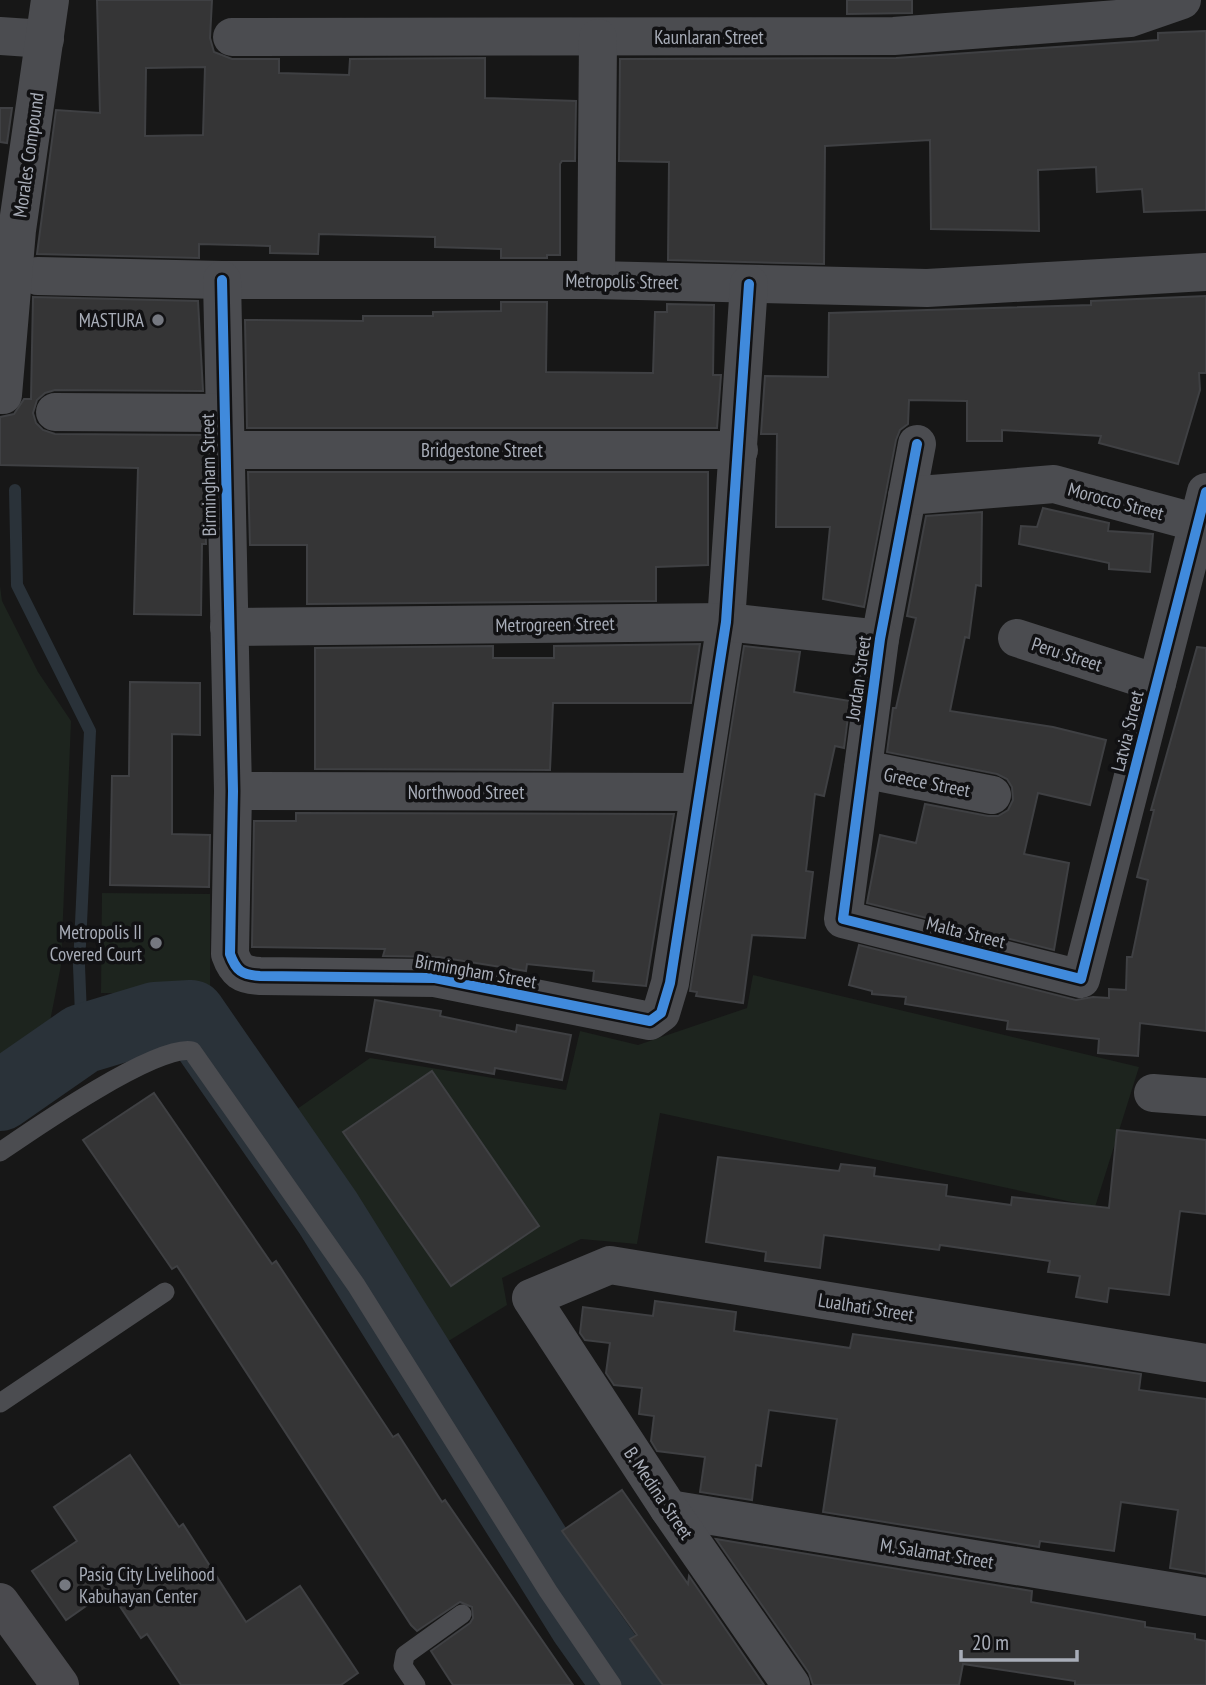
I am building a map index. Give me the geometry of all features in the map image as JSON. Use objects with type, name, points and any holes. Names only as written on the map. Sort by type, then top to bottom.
[{"type":"main road","points":[[0,1602],[60,1685]]},
{"type":"street","name":"Morales Compound","points":[[2,395],[8,230],[50,0]]},
{"type":"street","name":"Kaunlaran Street","points":[[232,37],[894,36],[1130,18],[1182,0]]},
{"type":"street","points":[[0,36],[45,39]]},
{"type":"street","points":[[596,281],[598,38]]},
{"type":"street","name":"Metropolis Street","points":[[38,276],[222,281],[596,281],[927,288],[1206,272]]},
{"type":"street","name":"Birmingham Street","points":[[222,281],[233,791],[230,954],[239,972],[260,976],[435,978],[650,1021],[661,1013],[670,983],[726,622],[749,284]]},
{"type":"street","name":"Bridgestone Street","points":[[55,412],[224,431],[739,450]]},
{"type":"street","name":"Jordan Street","points":[[842,919],[880,639],[917,444]]},
{"type":"street","name":"Morocco Street","points":[[908,496],[1054,484],[1202,507]]},
{"type":"street","name":"Latvia Street","points":[[1081,979],[1202,507]]},
{"type":"street","name":"Metrogreen Street","points":[[229,627],[726,622],[880,639]]},
{"type":"street","name":"Peru Street","points":[[1017,638],[1157,682]]},
{"type":"street","name":"Greece Street","points":[[863,769],[992,795]]},
{"type":"street","name":"Northwood Street","points":[[233,791],[698,792]]},
{"type":"street","name":"Malta Street","points":[[842,919],[1081,979]]},
{"type":"street","points":[[1153,1093],[1206,1097]]},
{"type":"street","name":"Lualhati Street","points":[[531,1298],[610,1265],[1206,1363]]},
{"type":"street","name":"B. Medina Street","points":[[531,1298],[669,1509],[791,1685]]},
{"type":"street","name":"M. Salamat Street","points":[[669,1509],[1206,1597]]},
{"type":"lane","points":[[0,1152],[61,1110],[141,1067],[175,1050],[192,1051],[356,1285],[548,1591],[612,1685]]},
{"type":"lane","points":[[0,1403],[166,1292]]},
{"type":"lane","points":[[416,1685],[403,1666],[405,1655],[462,1614]]},
{"type":"shaded area","points":[[0,586],[2,601],[38,672],[71,721],[61,965],[46,1042],[0,1074]]},
{"type":"shaded area","name":"Metropolis II Covered Court","points":[[102,893],[210,894],[210,994],[101,993]]},
{"type":"shaded area","points":[[753,975],[1139,1067],[1095,1207],[660,1113],[637,1244],[581,1239],[502,1278],[507,1305],[442,1345],[290,1114],[370,1058],[566,1090],[580,1031],[638,1045],[747,1008]]},
{"type":"building","points":[[97,0],[212,0],[210,38],[214,52],[232,59],[279,59],[279,73],[349,75],[350,59],[485,58],[485,98],[576,101],[575,161],[562,161],[560,164],[560,255],[547,255],[547,258],[501,258],[501,249],[435,247],[435,237],[319,234],[318,254],[270,253],[270,246],[199,244],[199,258],[37,254],[56,110],[100,113]],"holes":[[[205,67],[203,135],[145,136],[146,68]]]},
{"type":"building","points":[[847,0],[912,0],[912,13],[847,14]]},
{"type":"building","points":[[1206,31],[1206,210],[1144,212],[1142,189],[1097,192],[1096,167],[1038,170],[1039,231],[931,229],[930,140],[825,146],[824,264],[668,260],[669,162],[619,161],[620,59],[896,58],[1158,40],[1158,33]]},
{"type":"building","points":[[0,108],[12,108],[7,143],[0,142]]},
{"type":"building","points":[[1206,296],[1206,373],[1199,373],[1200,390],[1178,464],[1099,443],[1101,436],[1002,430],[1002,441],[967,441],[967,401],[909,400],[908,424],[900,430],[896,440],[864,607],[823,599],[830,527],[776,527],[777,434],[761,434],[765,376],[828,377],[829,313],[1091,305],[1091,301]]},
{"type":"building","points":[[33,297],[198,301],[203,391],[55,390],[45,393],[37,400],[33,413],[36,423],[43,430],[55,434],[203,435],[206,544],[202,544],[201,615],[134,614],[138,468],[0,465],[0,417],[14,414],[24,399],[31,399]]},
{"type":"building","points":[[501,302],[547,302],[546,372],[653,373],[655,312],[667,312],[667,304],[714,305],[713,375],[721,375],[717,428],[247,428],[245,320],[363,321],[363,316],[433,316],[433,312],[501,311]]},
{"type":"building","points":[[248,472],[708,472],[708,565],[656,567],[656,601],[307,604],[307,545],[250,545]]},
{"type":"building","points":[[1043,508],[1109,523],[1108,531],[1153,534],[1150,572],[1109,569],[1109,563],[1019,544],[1021,526],[1037,527]]},
{"type":"building","points":[[982,512],[981,586],[976,585],[969,638],[965,637],[950,711],[1053,727],[1106,740],[1090,805],[1038,793],[1024,854],[1069,863],[1054,950],[867,903],[880,835],[916,843],[925,804],[998,816],[1008,810],[1013,800],[1012,787],[1007,779],[997,774],[887,752],[893,708],[896,708],[916,618],[907,616],[926,516]]},
{"type":"building","points":[[700,644],[691,703],[553,703],[550,770],[315,769],[315,648],[493,646],[493,658],[554,658],[554,646]]},
{"type":"building","points":[[744,646],[800,652],[794,692],[850,701],[844,748],[835,746],[824,796],[815,794],[806,871],[813,872],[805,938],[752,935],[743,1003],[696,996],[697,992],[690,991]]},
{"type":"building","points":[[1197,647],[1206,648],[1206,1031],[1140,1023],[1138,1056],[1098,1053],[1099,1039],[1007,1029],[1008,1021],[905,1004],[906,997],[872,994],[872,991],[849,985],[859,945],[1076,1000],[1109,998],[1109,989],[1126,990],[1127,957],[1132,957],[1148,880],[1137,877],[1154,810],[1151,810]]},
{"type":"building","points":[[130,682],[200,683],[200,735],[172,734],[172,834],[210,835],[209,887],[110,885],[112,776],[129,776]]},
{"type":"building","points":[[296,813],[674,814],[646,986],[593,981],[594,971],[527,964],[526,971],[439,957],[383,956],[385,949],[252,947],[254,821],[296,821]]},
{"type":"building","points":[[375,1000],[441,1011],[440,1016],[516,1032],[517,1025],[571,1035],[562,1080],[495,1068],[494,1074],[366,1051]]},
{"type":"building","points":[[432,1071],[539,1226],[451,1286],[343,1132]]},
{"type":"building","points":[[154,1093],[272,1264],[276,1261],[393,1437],[398,1434],[442,1502],[445,1500],[573,1685],[453,1685],[431,1651],[470,1623],[473,1618],[472,1607],[460,1602],[417,1631],[411,1625],[177,1266],[172,1269],[83,1140]]},
{"type":"building","points":[[1117,1130],[1206,1140],[1206,1214],[1180,1211],[1169,1295],[1109,1288],[1107,1302],[1076,1297],[1080,1276],[1048,1272],[1050,1261],[940,1245],[939,1250],[824,1235],[820,1268],[765,1261],[766,1252],[706,1242],[718,1157],[839,1171],[841,1164],[875,1168],[874,1176],[947,1185],[946,1196],[1011,1205],[1012,1197],[1109,1208]]},
{"type":"building","points":[[655,1301],[736,1312],[734,1331],[850,1348],[853,1334],[1080,1365],[1141,1374],[1139,1390],[1206,1399],[1206,1574],[1170,1568],[1178,1510],[1121,1502],[1114,1551],[1040,1541],[1039,1547],[823,1512],[837,1419],[769,1410],[761,1466],[756,1465],[752,1500],[700,1492],[705,1457],[657,1451],[651,1441],[654,1416],[639,1414],[642,1388],[614,1385],[606,1373],[610,1343],[585,1340],[580,1333],[583,1307],[653,1316]]},
{"type":"building","points":[[130,1455],[179,1527],[183,1524],[246,1622],[300,1586],[358,1673],[341,1685],[181,1685],[147,1634],[141,1638],[109,1590],[66,1620],[32,1571],[77,1541],[54,1507]]},
{"type":"building","points":[[622,1490],[688,1584],[689,1576],[764,1685],[663,1685],[630,1639],[637,1635],[562,1531]]},
{"type":"building","points":[[716,1539],[1032,1591],[1031,1602],[1145,1622],[1145,1627],[1195,1634],[1195,1639],[1206,1641],[1206,1685],[1075,1685],[1075,1681],[963,1664],[959,1685],[813,1685],[809,1673]]},
{"type":"waterway","points":[[15,490],[17,585],[90,731],[79,966],[82,1039]]},
{"type":"waterway","points":[[0,1096],[82,1039],[155,1017],[191,1015],[328,1213],[584,1623],[628,1685]]},
{"type":"cycle path","points":[[222,280],[233,791],[230,954],[235,964],[244,973],[260,976],[435,978],[650,1021],[661,1013],[670,983],[726,622],[749,284]]},
{"type":"cycle path","points":[[917,444],[880,639],[843,919],[1081,979],[1206,492]]},
{"type":"place","name":"MASTURA","points":[[158,320]]},
{"type":"place","name":"Metropolis II Covered Court","points":[[156,943]]},
{"type":"place","name":"Pasig City Livelihood Kabuhayan Center","points":[[65,1585]]}]
